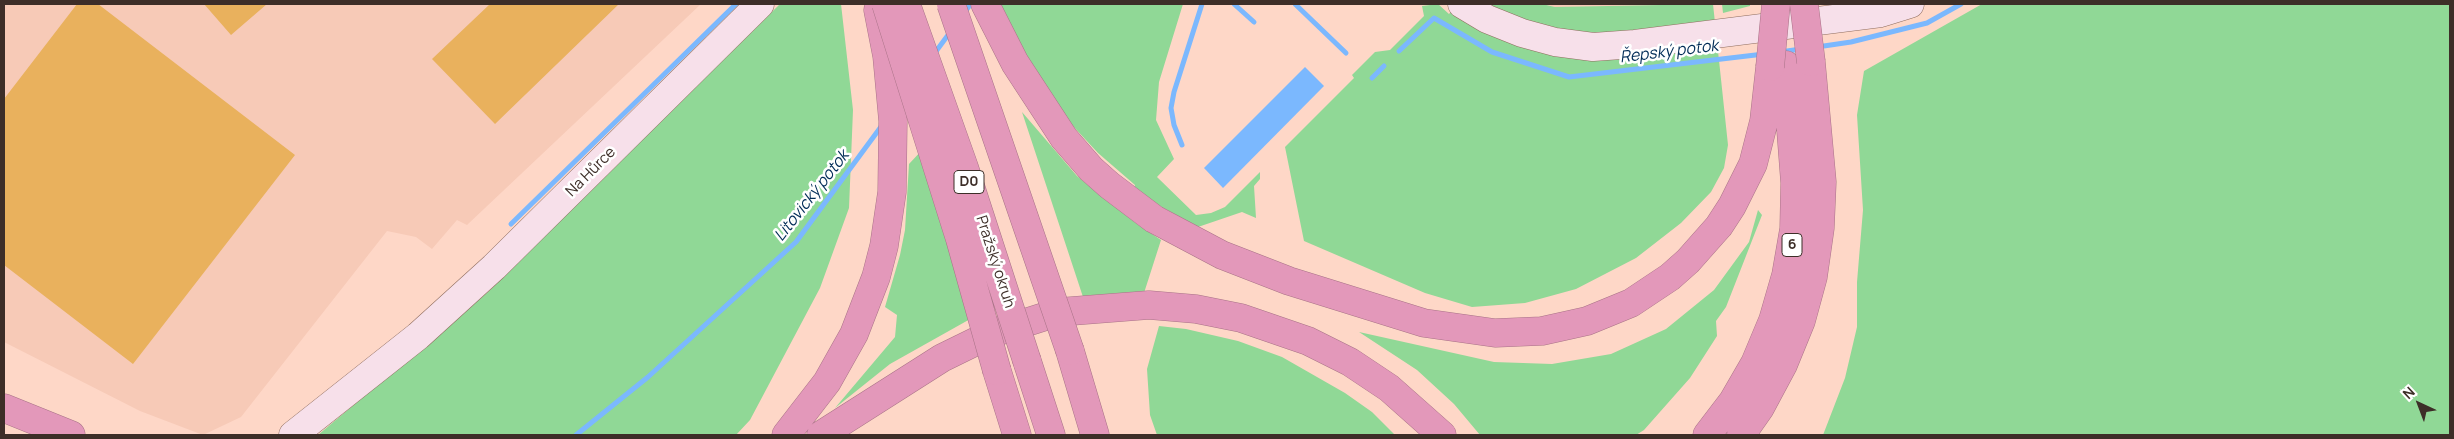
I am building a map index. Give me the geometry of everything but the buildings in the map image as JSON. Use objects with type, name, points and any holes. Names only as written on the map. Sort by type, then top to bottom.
[{"type":"highway","points":[[786,435],[827,382],[854,334],[866,307],[884,246],[889,216],[893,159],[892,94],[876,4]]},
{"type":"highway","points":[[886,4],[951,211],[1017,435]]},
{"type":"highway","name":"Pražský okruh","points":[[906,4],[964,167],[1051,435]]},
{"type":"highway","points":[[951,4],[1070,351],[1095,435]]},
{"type":"highway","points":[[986,4],[1015,63],[1039,102],[1070,145],[1109,185],[1169,227],[1243,264],[1306,286],[1424,323],[1495,333],[1518,333],[1564,327],[1609,313],[1651,291],[1688,261],[1719,226],[1744,185],[1758,149],[1764,121],[1789,65]]},
{"type":"highway","name":"6","points":[[1707,435],[1733,401],[1755,362],[1773,320],[1786,275],[1794,229],[1796,183],[1789,65],[1777,4]]},
{"type":"highway","name":"6","points":[[1741,435],[1772,387],[1793,343],[1813,277],[1822,205],[1821,157],[1789,65],[1804,4]]},
{"type":"highway","points":[[821,435],[942,358],[993,333],[1059,312],[1149,305],[1196,309],[1242,318],[1308,341],[1350,362],[1389,388],[1442,435]]},
{"type":"highway","points":[[1757,435],[1776,396],[1793,343]]},
{"type":"highway","points":[[1085,403],[1103,435]]},
{"type":"highway","points":[[4,408],[71,435]]},
{"type":"main road","name":"Na Hůrce","points":[[293,435],[418,336],[494,267],[760,4]]},
{"type":"main road","points":[[1462,4],[1487,19],[1522,33],[1555,42],[1593,46],[1635,44],[1881,13],[1910,4]]},
{"type":"shaded area","points":[[4,4],[701,4],[467,225],[457,220],[432,249],[416,237],[387,231],[241,417],[203,435],[140,411],[4,342]]},
{"type":"shaded area","points":[[1545,4],[1713,4],[1555,7]]},
{"type":"green space","points":[[780,4],[841,4],[853,110],[849,208],[820,288],[750,420],[736,435],[318,435],[489,291]]},
{"type":"green space","points":[[999,4],[1183,4],[1159,82],[1156,120],[1174,159],[1157,177],[1196,215],[1211,213],[1225,207],[1260,172],[1260,179],[1254,186],[1256,218],[1242,212],[1198,227],[1160,206],[1134,188],[1135,185],[1098,153],[1059,111],[1041,85]]},
{"type":"green space","points":[[1438,4],[1449,14],[1458,4],[1542,4],[1555,7],[1713,4],[1728,145],[1724,168],[1711,192],[1681,223],[1636,258],[1576,289],[1525,303],[1472,307],[1425,293],[1304,241],[1285,147],[1354,78],[1352,75],[1375,52],[1390,50],[1424,16],[1422,6]]},
{"type":"green space","points":[[1722,4],[1750,4],[1750,6],[1723,13]]},
{"type":"green space","points":[[1982,4],[2450,4],[2450,435],[1823,435],[1845,378],[1857,327],[1857,282],[1863,210],[1857,115],[1864,71]]},
{"type":"green space","points":[[1022,112],[1077,176],[1137,224],[1161,240],[1144,293],[1083,297]]},
{"type":"green space","points":[[923,149],[972,318],[890,364],[835,408],[895,337],[897,315],[885,307],[905,230],[909,164]]},
{"type":"green space","points":[[1758,210],[1762,215],[1726,307],[1716,321],[1717,336],[1690,378],[1644,430],[1636,435],[1480,435],[1454,404],[1417,370],[1359,332],[1494,362],[1552,364],[1611,354],[1666,329],[1714,290],[1749,242]]},
{"type":"green space","points":[[1159,326],[1186,329],[1238,341],[1282,357],[1345,393],[1372,412],[1395,435],[1157,435],[1150,415],[1147,369]]},
{"type":"water","points":[[1305,67],[1324,86],[1223,188],[1204,168]]},
{"type":"waterway","points":[[511,224],[736,4]]},
{"type":"waterway","name":"Litovický potok","points":[[963,14],[971,4]]},
{"type":"waterway","points":[[1182,145],[1174,125],[1171,108],[1174,92],[1202,4]]},
{"type":"waterway","points":[[1234,4],[1254,22]]},
{"type":"waterway","name":"Řepský potok","points":[[1295,4],[1346,53]]},
{"type":"waterway","name":"Řepský potok","points":[[1817,47],[1851,42],[1927,23],[1961,4]]},
{"type":"waterway","name":"Řepský potok","points":[[1399,51],[1434,18],[1492,52],[1569,77],[1764,54]]},
{"type":"waterway","name":"Litovický potok","points":[[934,54],[951,31]]},
{"type":"waterway","name":"Řepský potok","points":[[1780,52],[1801,49]]},
{"type":"waterway","name":"Řepský potok","points":[[1372,78],[1384,66]]},
{"type":"waterway","name":"Litovický potok","points":[[576,435],[648,377],[796,242],[883,124]]}]
